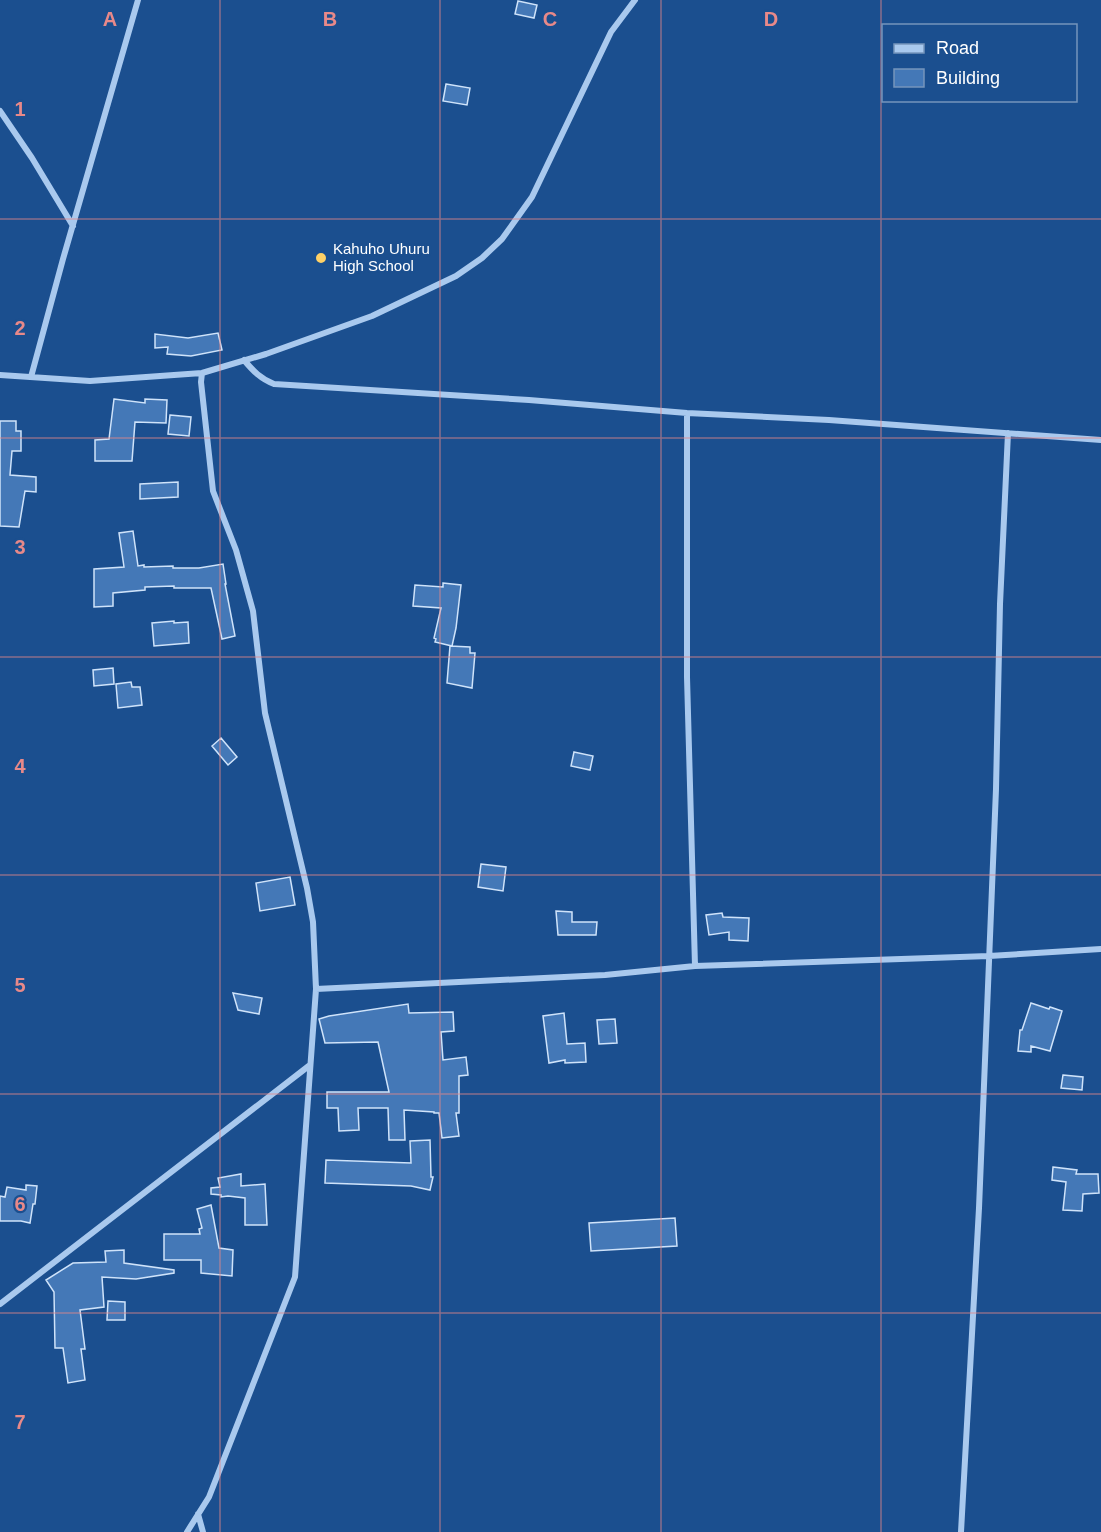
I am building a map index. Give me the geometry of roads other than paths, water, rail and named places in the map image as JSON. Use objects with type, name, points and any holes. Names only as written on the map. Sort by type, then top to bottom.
[{"type":"street","points":[[31,377],[138,0]]},
{"type":"street","points":[[0,375],[90,381],[202,373],[372,316],[456,276],[482,258],[502,239],[532,197],[611,32],[636,0]]},
{"type":"street","points":[[0,111],[32,158],[73,226]]},
{"type":"street","points":[[244,360],[254,372],[274,384],[1101,440]]},
{"type":"street","points":[[187,1532],[209,1497],[295,1277],[316,989],[313,922],[265,713],[253,611],[236,550],[213,491],[201,382],[202,373]]},
{"type":"street","points":[[687,413],[687,677],[694,966]]},
{"type":"street","points":[[961,1532],[980,1196],[1008,433]]},
{"type":"street","points":[[316,989],[605,975],[694,966],[989,957],[1101,949]]},
{"type":"street","points":[[0,1304],[310,1065]]},
{"type":"street","points":[[198,1514],[203,1532]]},
{"type":"place","name":"Kahuho Uhuru High School","points":[[321,258]]}]
